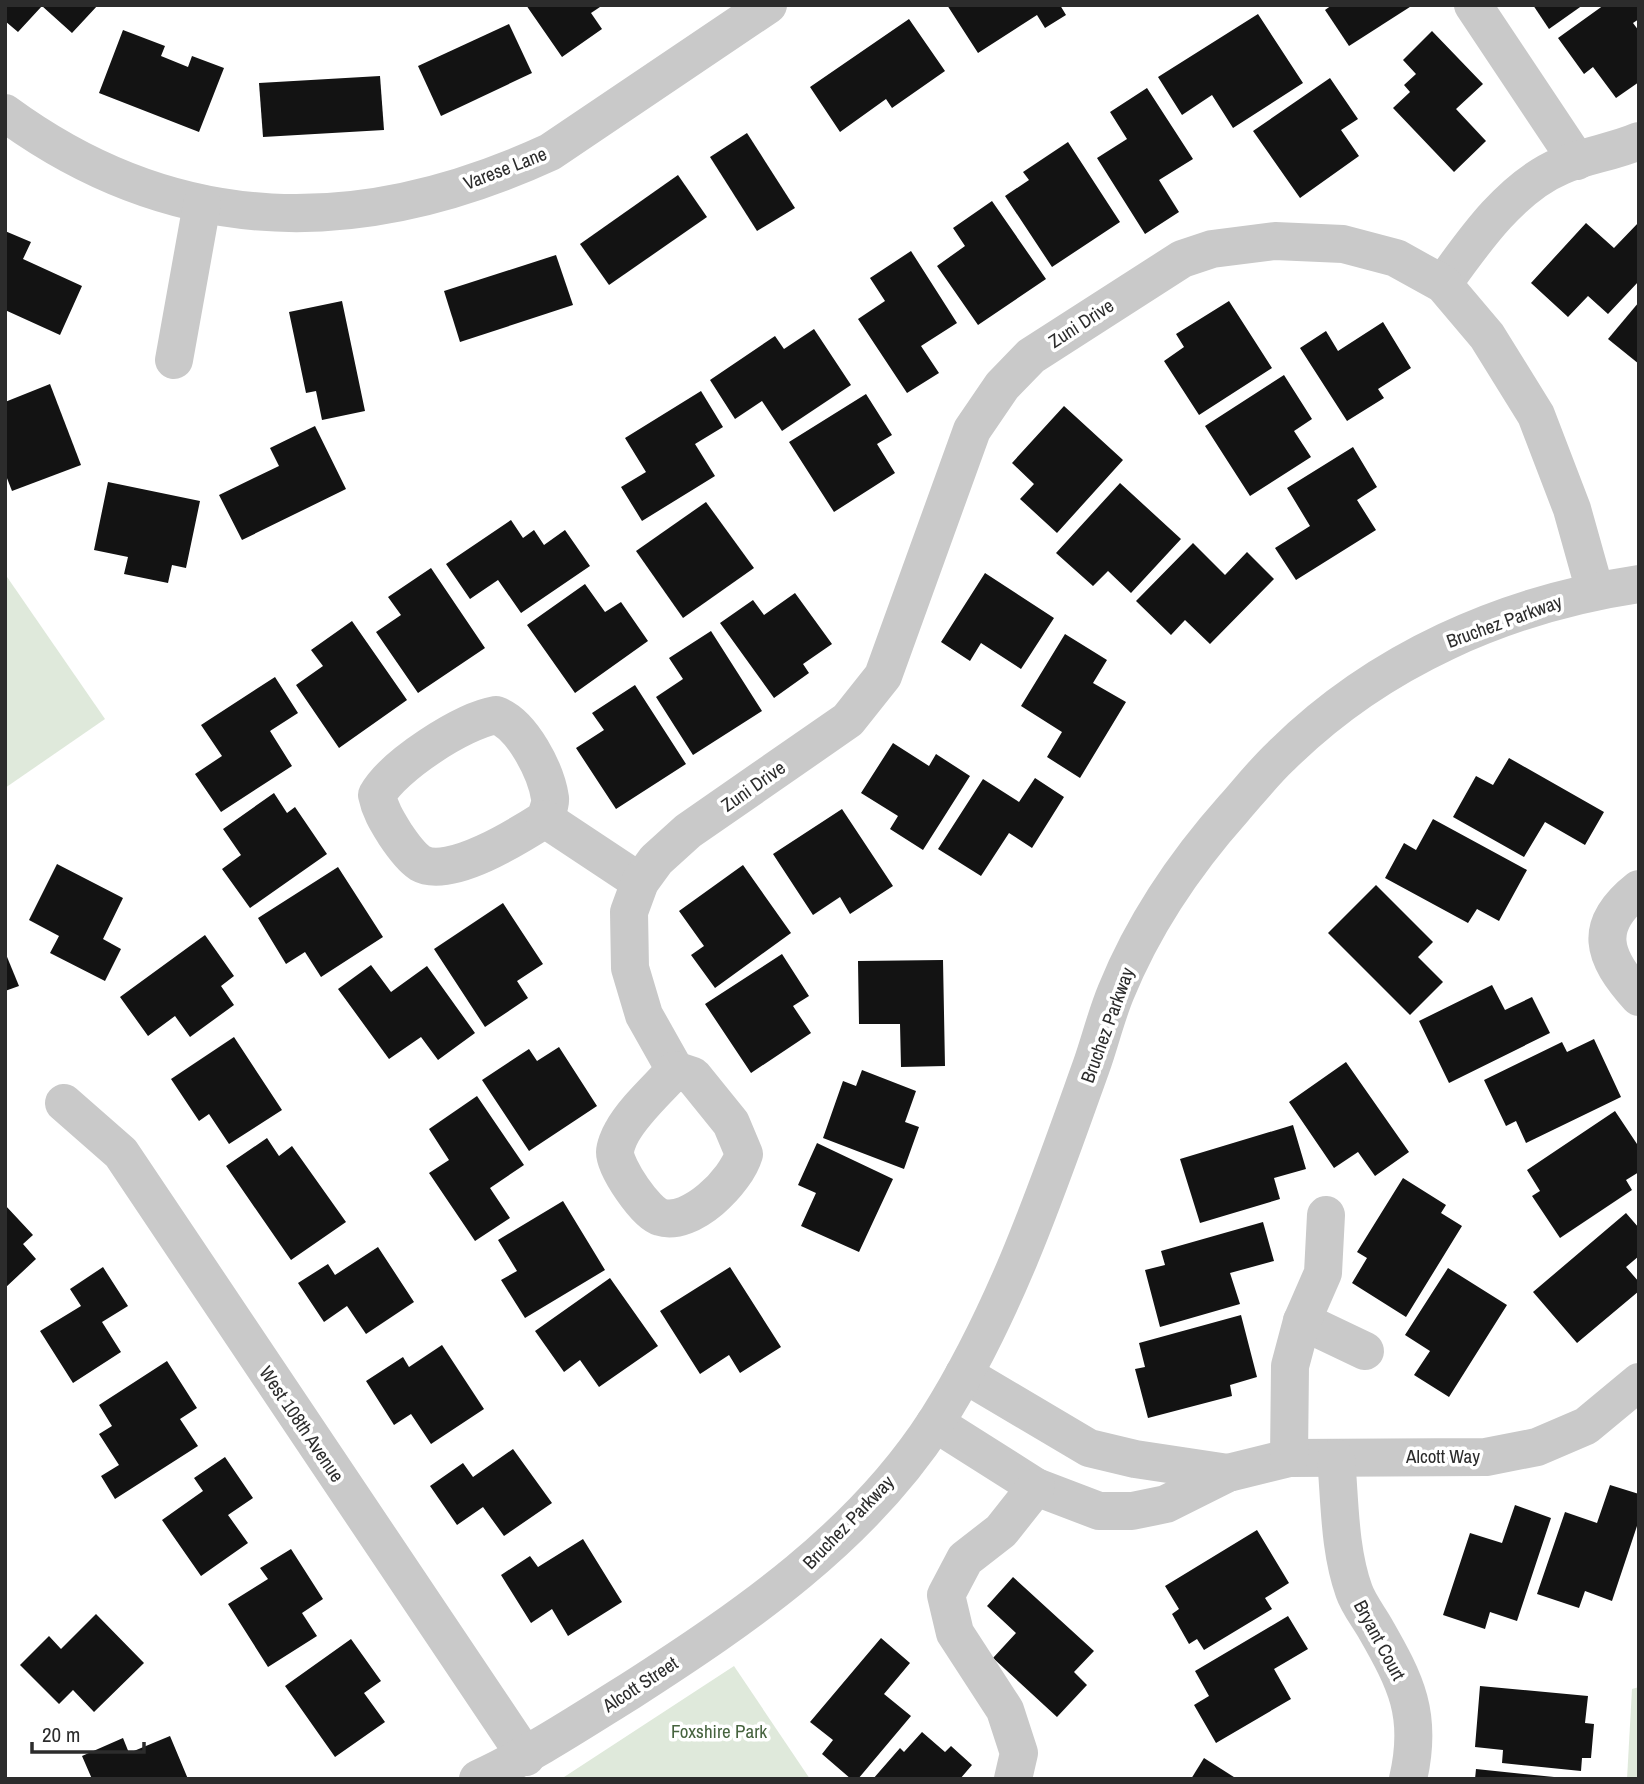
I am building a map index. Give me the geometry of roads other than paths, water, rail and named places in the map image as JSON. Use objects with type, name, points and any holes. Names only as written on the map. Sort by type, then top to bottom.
[{"type":"street","name":"Varese Lane","points":[[5,113],[65,152],[144,186],[202,204],[286,214],[378,208],[429,196],[512,169],[550,152],[768,5]]},
{"type":"street","points":[[1473,5],[1577,161]]},
{"type":"street","points":[[1443,284],[1467,251],[1514,198],[1539,177],[1577,161],[1639,141]]},
{"type":"street","points":[[174,360],[202,204]]},
{"type":"street","name":"Zuni Drive","points":[[675,1070],[644,1015],[630,968],[629,912],[640,882],[656,860],[688,831],[848,720],[883,676],[972,430],[1002,386],[1031,355],[1182,259],[1212,249],[1275,241],[1343,244],[1396,258],[1443,284],[1488,336],[1536,415],[1572,509],[1595,591]]},
{"type":"street","name":"Bruchez Parkway","points":[[794,1577],[874,1500],[934,1423],[964,1374],[1004,1298],[1093,1063],[1115,993],[1152,916],[1200,846],[1281,755],[1369,685],[1410,659],[1468,630],[1522,610],[1595,591],[1639,584]]},
{"type":"street","points":[[496,715],[506,719],[542,772],[551,800],[545,819],[487,851],[451,866],[434,867],[420,863],[400,842],[380,810],[377,795],[386,779],[459,729],[481,717],[496,715]]},
{"type":"street","points":[[545,819],[640,882]]},
{"type":"street","points":[[1639,889],[1619,905],[1611,917],[1607,940],[1612,962],[1639,997]]},
{"type":"street","name":"West 108th Avenue","points":[[64,1103],[121,1153],[526,1757]]},
{"type":"street","points":[[1289,1458],[1290,1366],[1302,1321],[1323,1273],[1326,1215]]},
{"type":"street","points":[[1302,1321],[1366,1350]]},
{"type":"street","name":"Alcott Way","points":[[964,1374],[1089,1448],[1135,1459],[1228,1473]]},
{"type":"street","name":"Alcott Way","points":[[934,1423],[1036,1487],[1099,1511],[1132,1511],[1166,1504],[1228,1473],[1289,1458],[1376,1455],[1486,1457],[1537,1447],[1586,1426],[1639,1382]]},
{"type":"street","name":"Bryant Court","points":[[1336,1458],[1344,1548],[1354,1592],[1401,1674],[1414,1713],[1415,1738],[1408,1779]]},
{"type":"street","points":[[1013,1779],[1019,1753],[1005,1710],[955,1633],[946,1595],[965,1559],[1001,1531],[1036,1487]]},
{"type":"street","name":"Alcott Street","points":[[478,1779],[526,1757],[654,1675],[794,1577]]},
{"type":"park label","name":"Foxshire Park","points":[[719,1731]]}]
